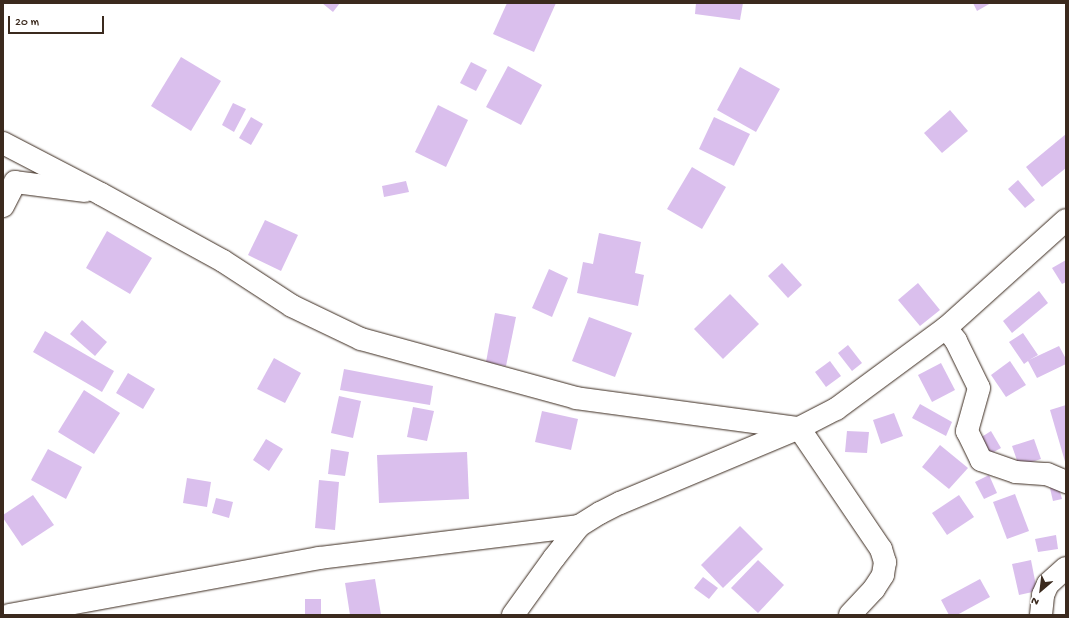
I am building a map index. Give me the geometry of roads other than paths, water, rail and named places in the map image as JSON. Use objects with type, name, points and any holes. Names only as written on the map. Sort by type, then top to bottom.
[{"type":"street","points":[[3,143],[101,194],[224,262],[292,306],[362,339],[576,398],[799,428],[881,549],[885,562],[883,575],[874,590],[850,615]]},
{"type":"street","points":[[3,206],[9,178],[101,194]]},
{"type":"street","points":[[514,615],[554,558],[579,526],[620,503],[799,428],[836,409],[946,328],[1066,220]]},
{"type":"street","points":[[946,328],[956,341],[979,388],[968,431],[981,460],[1016,472],[1047,474],[1066,482]]},
{"type":"street","points":[[9,615],[319,558],[579,526]]},
{"type":"street","points":[[1041,615],[1043,594],[1048,584],[1066,568]]}]
